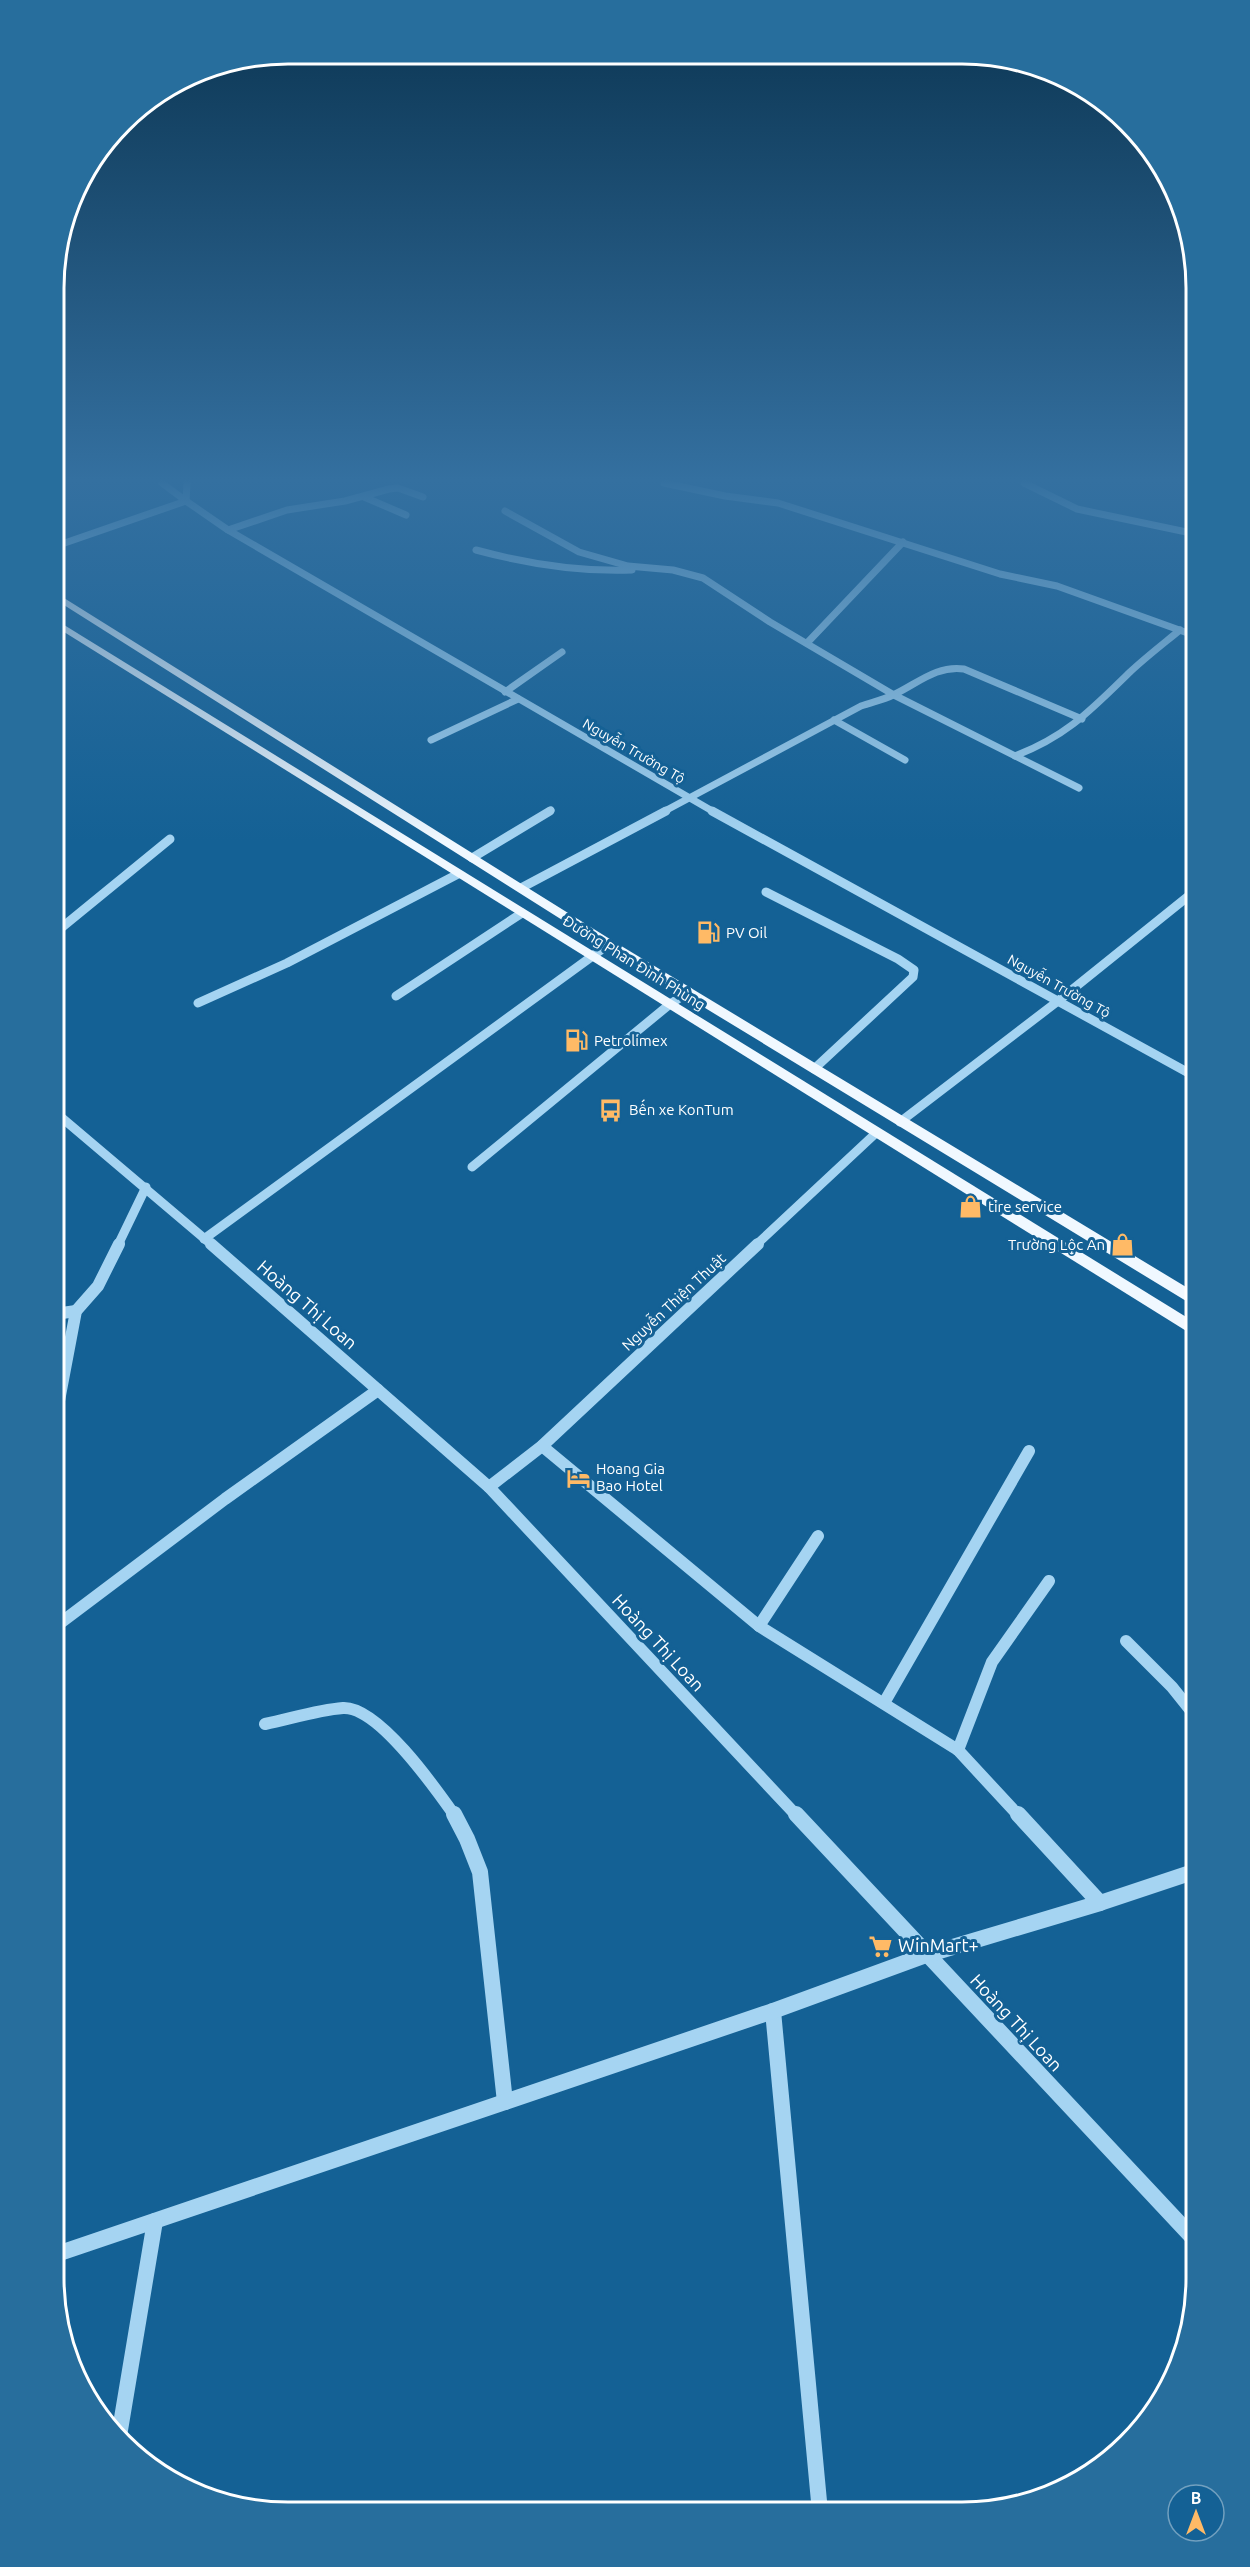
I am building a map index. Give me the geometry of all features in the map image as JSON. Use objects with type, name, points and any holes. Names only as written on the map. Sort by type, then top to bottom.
[{"type":"main road","name":"Đường Phan Đình Phùng","points":[[67,603],[609,944],[1186,1295]]},
{"type":"main road","name":"Đường Phan Đình Phùng","points":[[64,628],[1186,1325]]},
{"type":"street","name":"Nguyễn Trường Tộ","points":[[352,603],[687,797],[1186,1071]]},
{"type":"street","points":[[741,603],[894,695],[1080,788]]},
{"type":"street","points":[[807,643],[845,603]]},
{"type":"street","points":[[1104,603],[1186,632]]},
{"type":"street","points":[[1015,756],[1071,729],[1149,654],[1180,630]]},
{"type":"street","points":[[505,692],[562,652]]},
{"type":"street","points":[[521,888],[834,720],[861,706],[894,695],[941,669],[957,667],[1082,719]]},
{"type":"street","points":[[431,740],[518,699]]},
{"type":"street","points":[[834,720],[905,760]]},
{"type":"street","points":[[472,858],[551,810]]},
{"type":"street","points":[[64,926],[170,839]]},
{"type":"street","points":[[198,1003],[287,963],[458,874]]},
{"type":"street","points":[[766,892],[898,959],[914,970],[913,977],[814,1069]]},
{"type":"street","points":[[900,1122],[1058,1001],[1186,898]]},
{"type":"street","points":[[396,996],[522,913]]},
{"type":"street","points":[[204,1239],[609,944]]},
{"type":"street","points":[[472,1167],[670,1004],[689,992]]},
{"type":"street","name":"Hoàng Thị Loan","points":[[64,1119],[146,1187],[489,1487],[1186,2229]]},
{"type":"street","name":"Nguyễn Thiện Thuật","points":[[489,1487],[542,1446],[876,1133]]},
{"type":"street","points":[[64,1374],[76,1311],[98,1287],[146,1187]]},
{"type":"street","points":[[64,1313],[76,1311]]},
{"type":"street","points":[[64,1620],[225,1499],[378,1390]]},
{"type":"street","points":[[542,1446],[759,1626],[958,1750],[1100,1903]]},
{"type":"street","points":[[884,1703],[1029,1451]]},
{"type":"street","points":[[759,1626],[818,1536]]},
{"type":"street","points":[[958,1750],[992,1662],[1048,1581]]},
{"type":"street","points":[[1125,1641],[1172,1687],[1186,1704]]},
{"type":"street","points":[[265,1724],[345,1708],[354,1710],[397,1742],[457,1819],[480,1872],[505,2102]]},
{"type":"street","points":[[64,2252],[772,2011],[926,1955],[1100,1903],[1186,1874]]},
{"type":"street","points":[[772,2011],[819,2502]]},
{"type":"street","points":[[121,2427],[155,2221]]},
{"type":"place","name":"PV Oil","points":[[708,933]]},
{"type":"place","name":"Petrolimex","points":[[576,1041]]},
{"type":"place","name":"Bến xe KonTum","points":[[611,1110]]},
{"type":"place","name":"tire service","points":[[970,1207]]},
{"type":"place","name":"Trường Lộc An","points":[[1123,1245]]},
{"type":"place","name":"Hoang Gia Bao Hotel","points":[[578,1478]]},
{"type":"place","name":"WinMart+","points":[[880,1946]]}]
